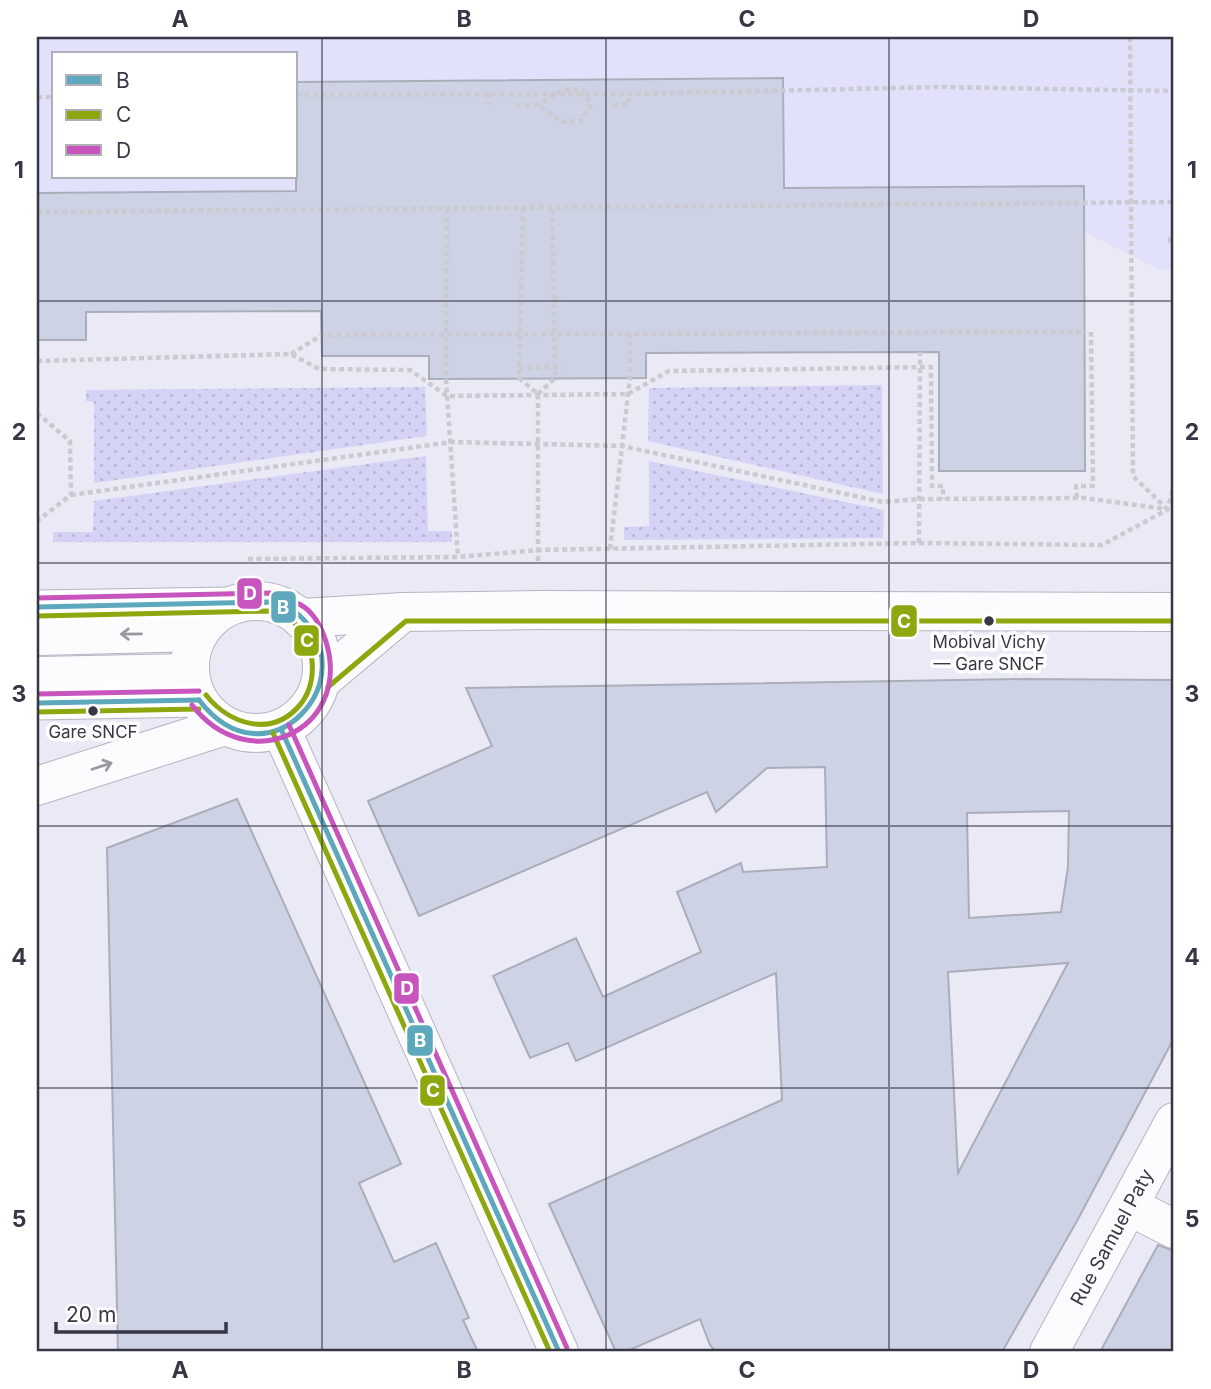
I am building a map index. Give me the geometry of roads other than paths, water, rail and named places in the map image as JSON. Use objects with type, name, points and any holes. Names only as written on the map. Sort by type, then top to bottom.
[{"type":"main road","points":[[37,676],[205,700],[243,732],[281,729],[300,718],[314,700],[322,680],[322,657],[316,636],[302,618],[287,607],[269,601],[250,600],[231,604],[213,616],[199,632],[191,652],[205,700]]},
{"type":"main road","points":[[302,618],[403,612],[1173,609]]},
{"type":"main road","points":[[322,680],[403,612]]},
{"type":"main road","points":[[37,636],[199,632]]},
{"type":"main road","points":[[37,786],[205,700]]},
{"type":"main road","points":[[281,729],[559,1352]]},
{"type":"main road","name":"Rue Samuel Paty","points":[[1049,1352],[1174,1122]]},
{"type":"main road","points":[[1129,1206],[1174,1229]]},
{"type":"lane","points":[[37,607],[231,604]]},
{"type":"lane","points":[[37,703],[205,700]]},
{"type":"railway","points":[[1168,240],[1174,240]]},
{"type":"place","name":"Mobival Vichy — Gare SNCF","points":[[989,621]]},
{"type":"place","name":"Gare SNCF","points":[[93,711]]}]
